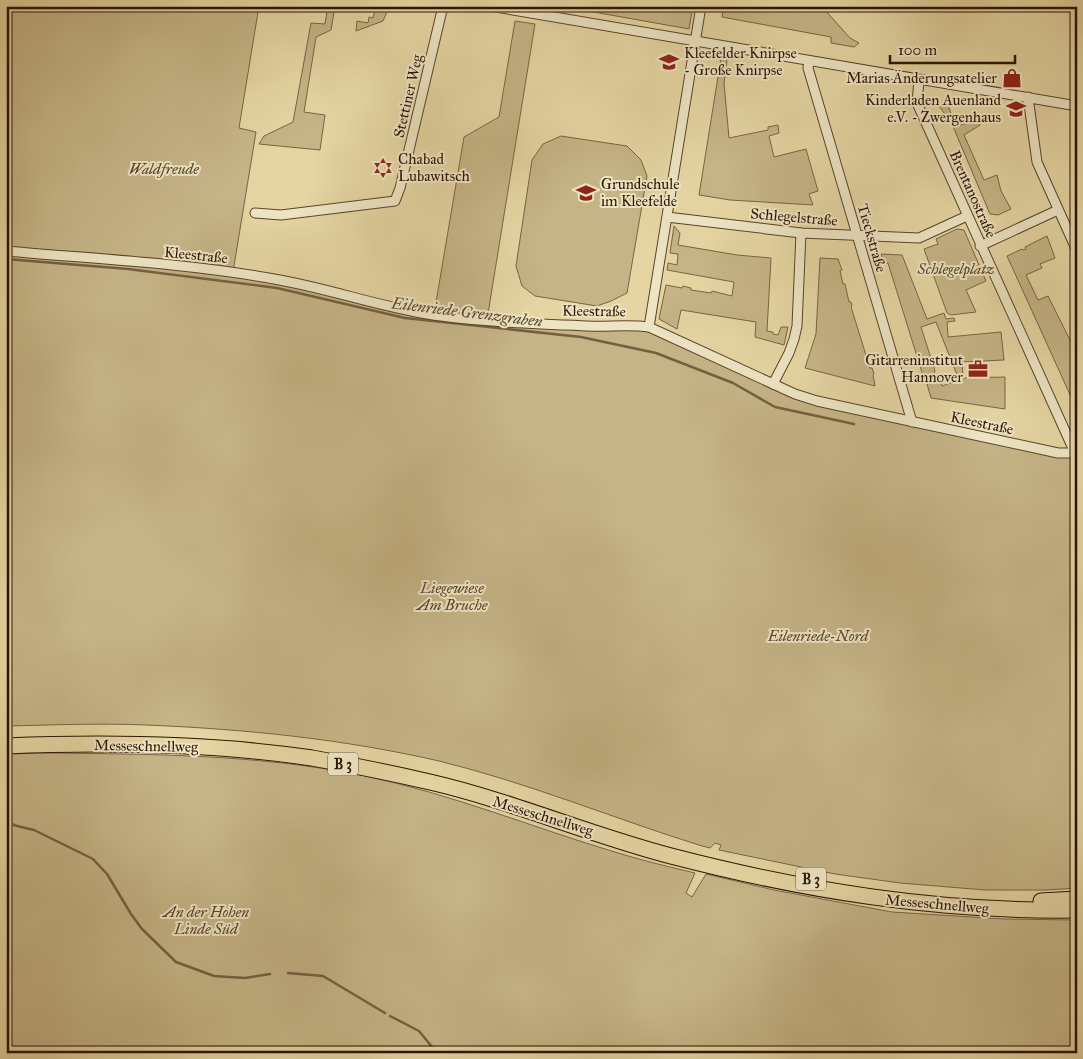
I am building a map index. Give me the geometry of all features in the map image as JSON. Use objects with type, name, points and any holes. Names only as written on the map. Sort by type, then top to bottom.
[{"type":"highway","name":"Messeschnellweg","points":[[6,736],[112,735],[182,737],[313,750],[436,774],[671,847],[800,877],[863,887],[978,900],[1038,901],[1077,899]]},
{"type":"highway","name":"Messeschnellweg","points":[[6,746],[113,744],[184,746],[312,758],[434,783],[669,856],[798,886],[926,905],[988,909],[1077,910]]},
{"type":"street","name":"Stettiner Weg","points":[[255,213],[281,215],[395,200],[400,188],[443,6]]},
{"type":"street","points":[[490,6],[532,10],[696,43],[1077,106]]},
{"type":"street","points":[[649,327],[701,6]]},
{"type":"street","name":"Tieckstraße","points":[[809,61],[808,68],[912,422]]},
{"type":"street","name":"Brentanostraße","points":[[918,80],[917,103],[980,246],[1076,453]]},
{"type":"street","points":[[1028,97],[1037,162],[1077,251]]},
{"type":"street","points":[[980,246],[1058,210]]},
{"type":"street","name":"Schlegelstraße","points":[[667,217],[801,233],[919,238],[968,216]]},
{"type":"street","points":[[773,384],[794,339],[801,233]]},
{"type":"street","name":"Kleestraße","points":[[6,251],[232,272],[276,279],[392,307],[434,315],[510,322],[601,326],[637,325],[649,327],[794,394],[817,401],[1058,453],[1076,453]]},
{"type":"green space","name":"Eilenriede-Nord","points":[[6,6],[259,6],[239,128],[256,132],[233,272],[434,314],[464,137],[499,117],[515,21],[535,24],[487,320],[637,325],[795,394],[1077,453],[1077,888],[985,890],[900,883],[835,874],[719,850],[721,845],[715,843],[710,848],[702,846],[539,790],[439,761],[330,741],[257,732],[146,725],[6,726]]},
{"type":"green space","points":[[328,6],[335,6],[331,30],[316,37],[304,112],[325,115],[320,150],[259,144],[264,136],[293,122],[311,23],[325,24]]},
{"type":"green space","points":[[376,6],[389,7],[383,21],[356,31],[357,21],[368,23],[369,17],[373,18]]},
{"type":"green space","points":[[560,6],[693,6],[689,29]]},
{"type":"green space","points":[[724,6],[828,6],[825,10],[850,38],[859,43],[854,47],[831,43],[831,37],[722,17]]},
{"type":"green space","points":[[721,58],[727,61],[724,83],[729,138],[768,130],[768,127],[778,125],[779,133],[769,136],[774,157],[806,149],[818,191],[809,194],[813,205],[730,200],[699,195]]},
{"type":"green space","points":[[947,103],[952,116],[958,124],[965,124],[965,114],[971,115],[971,118],[979,119],[980,125],[964,135],[984,180],[997,175],[1001,191],[1011,209],[998,215],[990,214],[952,124],[939,106]]},
{"type":"green space","points":[[561,136],[627,146],[641,160],[647,176],[627,293],[597,306],[535,296],[522,286],[516,266],[532,160],[543,144]]},
{"type":"green space","points":[[674,226],[680,233],[678,245],[737,255],[771,258],[767,331],[778,335],[781,327],[788,327],[784,345],[755,337],[756,322],[681,310],[677,329],[659,319],[666,285],[682,288],[683,286],[691,288],[691,290],[711,293],[712,291],[732,296],[734,282],[667,270],[668,263],[677,265],[678,254],[670,253]]},
{"type":"green space","name":"Schlegelplatz","points":[[957,229],[964,230],[986,281],[966,290],[976,312],[951,315],[947,313],[924,249],[938,244],[936,239]]},
{"type":"green space","points":[[1047,236],[1055,258],[1040,264],[1042,268],[1026,275],[1038,300],[1048,296],[1073,346],[1077,345],[1077,410],[1007,256],[1026,249],[1025,247]]},
{"type":"green space","points":[[881,254],[902,255],[927,319],[944,313],[946,319],[954,318],[955,321],[947,322],[948,337],[1001,332],[1004,360],[962,362],[963,378],[1005,377],[1005,409],[931,398],[927,384],[939,379],[942,386],[959,380],[936,322],[921,327],[935,371],[932,377],[924,379],[888,263],[884,264]]},
{"type":"green space","points":[[820,258],[838,259],[842,270],[840,271],[843,284],[845,284],[870,368],[872,368],[874,374],[875,386],[805,368],[816,334]]},
{"type":"green space","name":"An der Hohen Linde Süd","points":[[6,754],[162,755],[244,759],[325,769],[397,783],[618,853],[695,873],[686,893],[692,897],[706,874],[774,890],[892,912],[1004,919],[1077,920],[1077,1053],[6,1053]]},
{"type":"waterway","name":"Eilenriede Grenzgraben","points":[[6,259],[128,269],[277,288],[405,318],[581,337],[656,353],[733,383],[775,407],[854,424]]},
{"type":"waterway","points":[[6,822],[34,830],[93,859],[107,874],[142,929],[176,962],[214,976],[245,978],[270,974]]},
{"type":"waterway","points":[[288,973],[323,976],[385,1013]]},
{"type":"waterway","points":[[390,1016],[419,1031],[437,1053]]},
{"type":"place","name":"Kleefelder Knirpse - Große Knirpse","points":[[669,62]]},
{"type":"place","name":"Marias Änderungsatelier","points":[[1012,78]]},
{"type":"place","name":"Kinderladen Auenland e.V. - Zwergenhaus","points":[[1016,109]]},
{"type":"place","name":"Chabad Lubawitsch","points":[[383,168]]},
{"type":"place","name":"Grundschule im Kleefelde","points":[[586,193]]},
{"type":"place","name":"Gitarreninstitut Hannover","points":[[978,369]]},
{"type":"park label","name":"Waldfreude","points":[[164,169]]},
{"type":"park label","name":"Liegewiese Am Bruche","points":[[452,596]]}]
